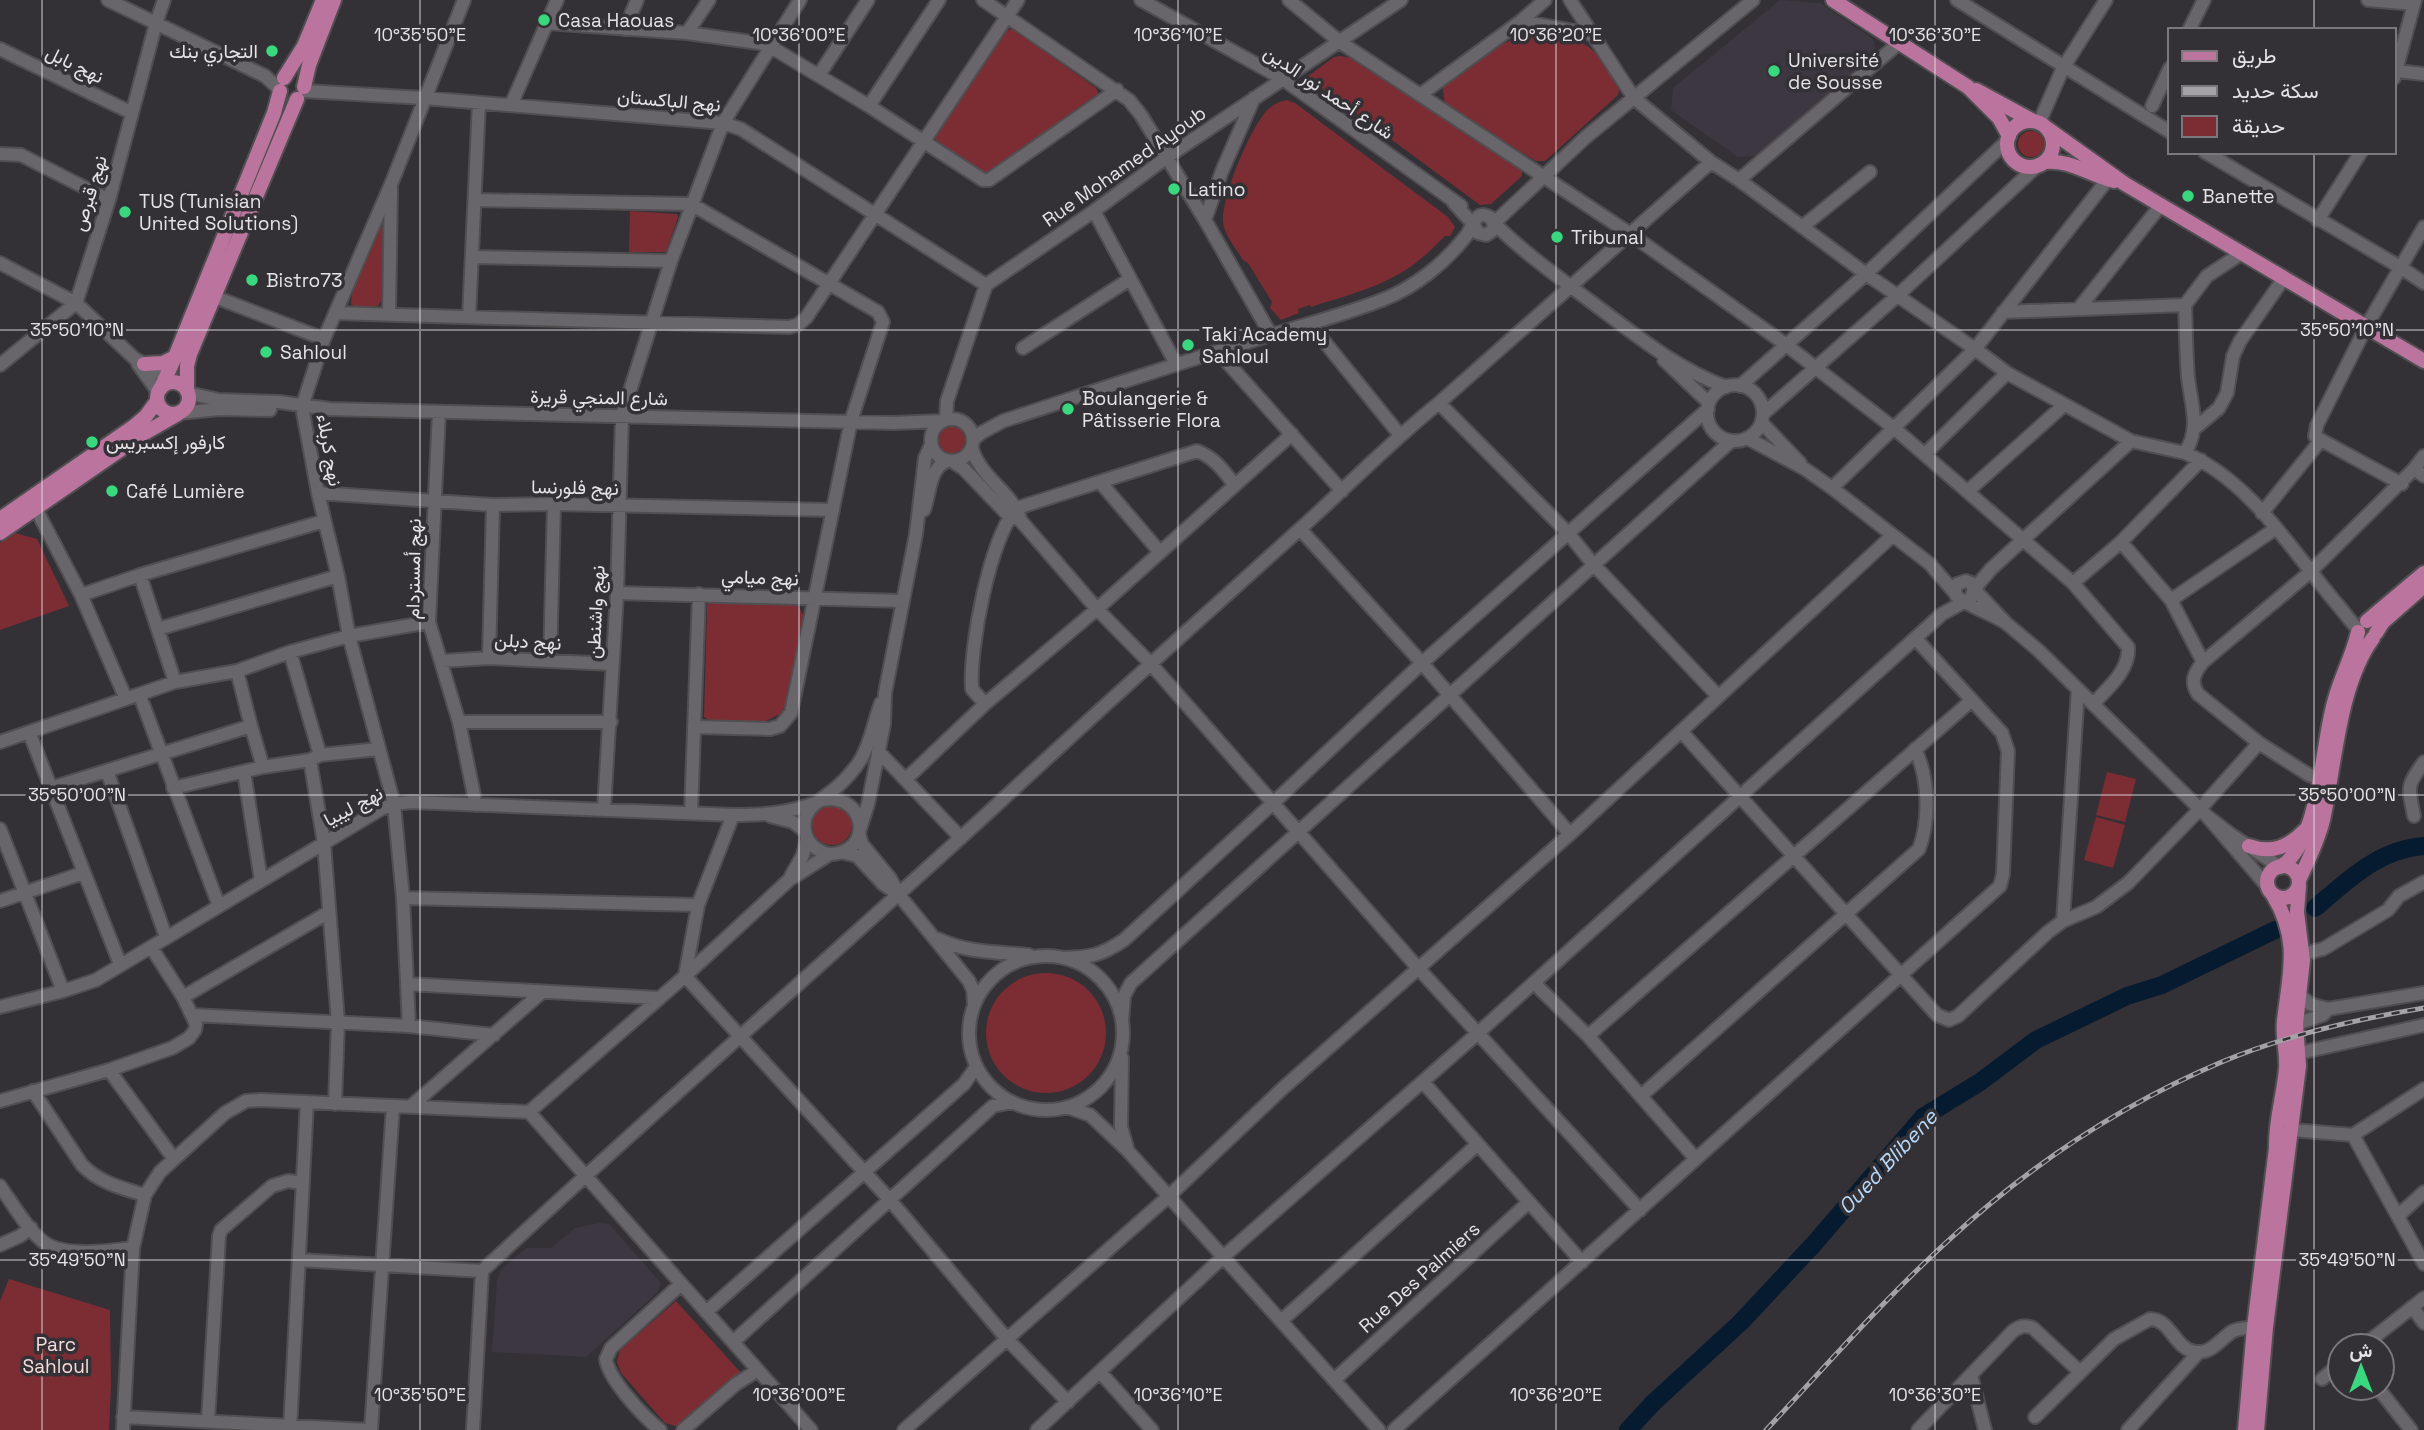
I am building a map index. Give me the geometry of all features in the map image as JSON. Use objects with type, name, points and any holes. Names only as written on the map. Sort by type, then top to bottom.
[{"type":"main road","points":[[0,519],[146,416],[163,388],[176,357],[274,113],[281,84],[304,46],[323,0]]},
{"type":"main road","points":[[0,533],[179,413],[189,402],[187,366],[190,354],[301,92],[314,48],[334,0]]},
{"type":"main road","points":[[1833,0],[1968,87],[1999,118],[2008,138],[2008,148],[2016,161],[2023,165],[2055,161],[2071,164],[2108,180],[2125,184]]},
{"type":"main road","points":[[281,84],[291,75],[298,77],[301,92]]},
{"type":"main road","points":[[281,84],[284,98],[301,92]]},
{"type":"main road","points":[[1968,87],[1983,92],[2040,124],[2125,184],[2424,361]]},
{"type":"main road","points":[[2008,138],[2018,125],[2040,124]]},
{"type":"main road","points":[[2040,124],[2053,143],[2049,157],[2041,164]]},
{"type":"main road","points":[[139,361],[163,363],[176,357]]},
{"type":"main road","points":[[163,388],[179,383],[188,392]]},
{"type":"main road","points":[[163,388],[164,412],[179,413]]},
{"type":"main road","points":[[2280,867],[2295,871],[2299,883],[2297,912],[2303,954],[2297,1024],[2299,1053],[2285,1130],[2254,1327],[2246,1430],[2256,1430],[2287,1149],[2285,1130],[2284,1023],[2290,991],[2292,949],[2288,926],[2270,890],[2272,872],[2280,867],[2290,861],[2298,851],[2309,827],[2334,700],[2362,626],[2424,573]]},
{"type":"main road","points":[[2270,890],[2278,897],[2289,897],[2297,891],[2322,822],[2340,723],[2366,647],[2383,622],[2424,586]]},
{"type":"main road","points":[[2362,626],[2364,639],[2375,635]]},
{"type":"main road","points":[[2249,846],[2261,850],[2278,849],[2288,845],[2309,827]]},
{"type":"street","points":[[108,0],[281,84]]},
{"type":"street","name":"نهج قبرص","points":[[76,303],[164,0]]},
{"type":"street","name":"نهج كربلاء","points":[[409,1026],[403,898],[394,804],[349,636],[302,407],[324,339],[464,0]]},
{"type":"street","points":[[511,105],[556,0]]},
{"type":"street","points":[[625,29],[637,0]]},
{"type":"street","points":[[687,33],[709,0]]},
{"type":"street","name":"نهج واشنطن","points":[[604,809],[617,593],[622,416],[671,261],[723,123],[800,0]]},
{"type":"street","points":[[819,75],[868,0]]},
{"type":"street","points":[[869,106],[939,0]]},
{"type":"street","points":[[983,0],[1129,100],[1167,157],[1271,335]]},
{"type":"street","points":[[335,313],[790,327],[799,324],[806,318],[875,216],[1018,0]]},
{"type":"street","name":"شارع أحمد نور الدين","points":[[1141,0],[1283,79],[1487,224],[1499,236],[1515,244],[1650,345]]},
{"type":"street","points":[[1289,0],[1340,41],[1629,233],[1785,344],[1895,429],[2025,540],[2073,583],[2128,647],[2129,657],[2122,670],[2093,704]]},
{"type":"street","name":"Rue Mohamed Ayoub","points":[[986,285],[1167,157],[1401,0]]},
{"type":"street","points":[[1420,95],[1521,21],[1545,0]]},
{"type":"street","points":[[1570,0],[1634,98],[1711,162],[1740,180],[1866,274],[2007,373],[2131,441],[2185,453],[2226,476],[2275,528],[2342,610],[2362,626]]},
{"type":"street","points":[[916,534],[939,464],[964,458],[981,433],[1003,421],[1176,364],[1310,324],[1404,290],[1518,199],[1634,98],[1753,0]]},
{"type":"street","points":[[1957,0],[2168,131]]},
{"type":"street","points":[[2040,124],[2063,68],[2106,0]]},
{"type":"street","points":[[2190,28],[2204,0]]},
{"type":"street","points":[[2368,0],[2415,2],[2396,70]]},
{"type":"street","points":[[1521,21],[1590,34]]},
{"type":"street","points":[[547,23],[687,33],[771,47],[869,106],[979,179],[989,180],[1117,90]]},
{"type":"street","points":[[1740,180],[1899,43]]},
{"type":"street","name":"نهج بابل","points":[[2,52],[132,113]]},
{"type":"street","points":[[2152,106],[2168,72]]},
{"type":"street","points":[[2396,74],[2424,74]]},
{"type":"street","name":"نهج الباكستان","points":[[301,92],[424,98],[723,123],[741,129],[986,285]]},
{"type":"street","points":[[1205,220],[1222,171],[1254,98]]},
{"type":"street","points":[[470,317],[479,103]]},
{"type":"street","points":[[1740,386],[1866,274],[2008,138]]},
{"type":"street","points":[[0,153],[21,155],[108,200]]},
{"type":"street","points":[[2208,154],[2400,267],[2424,284]]},
{"type":"street","points":[[2318,220],[2360,154]]},
{"type":"street","points":[[473,1430],[482,1271],[584,1175],[899,895],[1400,435],[1711,162]]},
{"type":"street","points":[[1128,1152],[1121,1127],[1122,1021],[1124,996],[1132,983],[1731,441],[1747,438],[1756,432],[1762,419],[1816,368],[2041,164]]},
{"type":"street","points":[[1802,227],[1870,172]]},
{"type":"street","points":[[1832,488],[1975,349],[2108,180]]},
{"type":"street","points":[[389,315],[391,182]]},
{"type":"street","points":[[476,200],[691,204],[877,312],[883,322],[851,421],[813,597],[794,705],[787,720],[770,729],[694,727]]},
{"type":"street","name":"شارع أحمد نور الدين","points":[[1454,203],[1478,233],[1487,224]]},
{"type":"street","points":[[2080,307],[2161,205]]},
{"type":"street","points":[[1094,211],[1176,364]]},
{"type":"street","points":[[1459,245],[1474,225]]},
{"type":"street","points":[[2402,484],[2321,440],[2315,436],[2315,429],[2366,327],[2424,227]]},
{"type":"street","points":[[2185,453],[2191,443],[2195,413],[2189,379],[2185,304],[2207,276],[2242,253]]},
{"type":"street","points":[[473,257],[671,261]]},
{"type":"street","points":[[0,263],[76,303],[139,361],[163,388]]},
{"type":"street","points":[[2194,429],[2219,408],[2228,393],[2233,356],[2284,278]]},
{"type":"street","points":[[1023,348],[1130,279]]},
{"type":"street","points":[[944,420],[947,401],[986,285]]},
{"type":"street","points":[[215,297],[324,339]]},
{"type":"street","points":[[0,365],[76,303]]},
{"type":"street","points":[[2003,312],[2185,304]]},
{"type":"street","points":[[1310,324],[1400,435]]},
{"type":"street","points":[[1650,345],[1699,376],[1726,387],[1740,386],[1755,394],[1761,403],[1762,419],[1805,469]]},
{"type":"street","points":[[1650,345],[1709,406],[1708,420],[1713,430],[1731,441]]},
{"type":"street","points":[[1218,352],[1342,491]]},
{"type":"street","points":[[1925,454],[2007,373]]},
{"type":"street","points":[[936,938],[956,948],[1063,958],[1105,953],[1124,940],[1422,663],[1709,406],[1716,393],[1726,387]]},
{"type":"street","name":"شارع المنجي قريرة","points":[[188,392],[219,400],[279,402],[302,407]]},
{"type":"street","points":[[1439,403],[1568,533],[1717,696]]},
{"type":"street","points":[[1968,491],[2064,405]]},
{"type":"street","name":"شارع المنجي قريرة","points":[[179,413],[302,407],[894,423],[944,420]]},
{"type":"street","name":"نهج أمستردام","points":[[439,412],[429,622],[459,722],[476,805]]},
{"type":"street","points":[[789,880],[803,855],[807,815],[839,785],[861,759],[869,744],[885,693],[916,534],[925,457],[933,429],[944,420],[959,419],[970,427],[974,457],[1016,515],[1418,968],[1640,1210]]},
{"type":"street","points":[[965,423],[1003,421]]},
{"type":"street","name":"شارع المنجي قريرة","points":[[894,423],[920,431],[931,443]]},
{"type":"street","points":[[906,779],[985,704],[1097,609],[1292,434]]},
{"type":"street","points":[[1747,438],[1805,469],[1930,564],[1969,584],[2006,623],[2078,689],[2204,813],[2270,890]]},
{"type":"street","points":[[2262,513],[2321,440]]},
{"type":"street","points":[[1969,584],[2025,540],[2131,441]]},
{"type":"street","points":[[931,443],[937,456],[964,469],[1016,515]]},
{"type":"street","points":[[985,704],[972,689],[972,664],[988,572],[1016,515],[1100,482],[1197,451],[1210,456],[1218,463],[1234,485]]},
{"type":"street","points":[[2319,778],[2309,775],[2259,743],[2194,688],[2193,676],[2203,662],[2310,572],[2402,484],[2419,472],[2424,456]]},
{"type":"street","points":[[2073,583],[2121,542],[2201,460]]},
{"type":"street","points":[[1100,482],[1159,551]]},
{"type":"street","name":"نهج فلورنسا","points":[[318,493],[493,505],[833,510]]},
{"type":"street","points":[[550,661],[554,504]]},
{"type":"street","points":[[489,658],[493,505]]},
{"type":"street","points":[[36,509],[81,595],[126,699]]},
{"type":"street","points":[[81,595],[324,521]]},
{"type":"street","points":[[2171,600],[2275,528]]},
{"type":"street","points":[[1300,529],[1422,663],[1570,834]]},
{"type":"street","points":[[904,1430],[1570,834],[1892,536]]},
{"type":"street","points":[[2121,542],[2171,600],[2203,662]]},
{"type":"street","points":[[1930,564],[1958,596],[2006,623]]},
{"type":"street","points":[[140,575],[175,682]]},
{"type":"street","points":[[158,629],[338,576]]},
{"type":"street","points":[[1958,596],[1971,598],[1969,584]]},
{"type":"street","name":"نهج ميامي","points":[[617,593],[902,601]]},
{"type":"street","points":[[691,813],[699,594]]},
{"type":"street","points":[[1037,1430],[1223,1257],[1478,1033],[1916,639],[1958,596]]},
{"type":"street","points":[[0,742],[175,682],[237,671],[290,652],[349,636],[429,622]]},
{"type":"street","points":[[1394,1430],[1995,892],[2002,880],[2008,751],[2002,733],[1916,639]]},
{"type":"street","points":[[290,652],[315,757],[324,843],[338,1022],[335,1104]]},
{"type":"street","name":"نهج دبلن","points":[[442,661],[489,658],[612,664]]},
{"type":"street","points":[[237,671],[262,767]]},
{"type":"street","points":[[2063,921],[2078,689]]},
{"type":"street","points":[[393,1106],[369,1430],[123,1423],[133,1248],[145,1195],[160,1172],[225,1113],[246,1101],[307,1102],[528,1112],[685,976],[789,880],[855,842],[867,804],[884,724],[885,693]]},
{"type":"street","points":[[140,696],[219,905]]},
{"type":"street","points":[[1588,1036],[1972,701]]},
{"type":"street","points":[[459,722],[611,722]]},
{"type":"street","points":[[51,788],[251,726]]},
{"type":"street","points":[[1681,731],[1901,976],[1937,1015],[1945,1020],[1954,1018],[2048,932],[2063,921],[2110,898],[2204,813],[2259,743]]},
{"type":"street","points":[[29,732],[120,964]]},
{"type":"street","points":[[173,788],[262,767],[379,749]]},
{"type":"street","points":[[1641,1096],[1919,849],[1924,835],[1925,783],[1915,750]]},
{"type":"street","points":[[878,751],[961,838]]},
{"type":"street","points":[[2414,816],[2408,789],[2424,762]]},
{"type":"street","points":[[107,771],[166,937]]},
{"type":"street","points":[[244,772],[261,880]]},
{"type":"street","points":[[820,801],[831,798],[849,804],[856,811],[862,844],[890,878],[899,895],[969,981],[974,1004]]},
{"type":"street","name":"نهج ليبيا","points":[[0,1007],[96,980],[381,809],[394,804],[766,815],[820,801]]},
{"type":"street","points":[[2204,813],[2280,867]]},
{"type":"street","points":[[685,976],[698,905],[733,815]]},
{"type":"street","name":"نهج ليبيا","points":[[766,815],[793,822],[806,834]]},
{"type":"street","points":[[0,829],[63,991]]},
{"type":"street","points":[[806,834],[817,849],[856,856],[883,884],[899,895]]},
{"type":"street","points":[[0,901],[83,873]]},
{"type":"street","points":[[2303,954],[2323,948],[2388,910],[2399,896],[2424,882]]},
{"type":"street","points":[[403,898],[698,905]]},
{"type":"street","points":[[184,998],[329,912]]},
{"type":"street","points":[[0,1101],[109,1070],[180,1044],[189,1038],[195,1030],[195,1020],[151,947]]},
{"type":"street","points":[[1044,956],[1018,962],[995,975],[974,1004],[970,1019],[971,1052],[976,1067],[991,1087],[1012,1102],[1029,1108],[1048,1110],[1067,1107],[1086,1099],[1102,1086],[1115,1069],[1122,1049]]},
{"type":"street","points":[[1063,958],[1096,974],[1117,1004],[1122,1021]]},
{"type":"street","points":[[685,976],[890,1200],[1007,1339],[1069,1402]]},
{"type":"street","points":[[1534,983],[1588,1036],[1696,1159]]},
{"type":"street","points":[[407,984],[658,998]]},
{"type":"street","points":[[410,1107],[541,993]]},
{"type":"street","points":[[2300,995],[2309,1004],[2328,1009],[2424,993]]},
{"type":"street","points":[[2297,1024],[2323,1015],[2328,1009]]},
{"type":"street","points":[[192,1015],[409,1026],[494,1035]]},
{"type":"street","points":[[2299,1053],[2424,1026]]},
{"type":"street","points":[[706,1312],[964,1084],[976,1067]]},
{"type":"street","points":[[109,1070],[174,1159]]},
{"type":"street","points":[[1423,1082],[1582,1262]]},
{"type":"street","points":[[2285,1130],[2353,1135],[2424,1089]]},
{"type":"street","points":[[33,1091],[91,1174],[101,1181],[145,1195]]},
{"type":"street","points":[[290,1428],[307,1102]]},
{"type":"street","points":[[733,1342],[993,1106],[1012,1102]]},
{"type":"street","points":[[1067,1107],[1090,1115],[1128,1152],[1379,1430]]},
{"type":"street","points":[[528,1112],[811,1430]]},
{"type":"street","points":[[2353,1135],[2424,1264]]},
{"type":"street","points":[[1281,1321],[1478,1144]]},
{"type":"street","points":[[214,1424],[221,1230],[272,1186],[288,1181],[303,1183]]},
{"type":"street","points":[[1,1189],[43,1242],[58,1249],[108,1251],[133,1248]]},
{"type":"street","points":[[2398,1216],[2424,1192]]},
{"type":"street","name":"Rue Des Palmiers","points":[[1334,1380],[1529,1202]]},
{"type":"street","points":[[0,1245],[31,1228]]},
{"type":"street","points":[[299,1260],[482,1271]]},
{"type":"street","points":[[660,1430],[616,1381],[608,1370],[606,1359],[611,1348],[681,1284]]},
{"type":"street","points":[[2381,1332],[2424,1298]]},
{"type":"street","points":[[2412,1307],[2424,1322]]},
{"type":"street","points":[[2035,1418],[2114,1339],[2150,1319],[2162,1322],[2186,1349],[2199,1353]]},
{"type":"street","points":[[1917,1430],[2019,1326],[2028,1326],[2080,1372]]},
{"type":"street","points":[[2127,1430],[2199,1353],[2213,1348],[2231,1332],[2254,1327]]},
{"type":"street","points":[[683,1430],[736,1384],[758,1370]]},
{"type":"street","points":[[1100,1372],[1152,1430]]},
{"type":"street","points":[[1970,1375],[1985,1430]]},
{"type":"street","points":[[2322,1379],[2326,1376]]},
{"type":"street","points":[[2389,1402],[2411,1430]]},
{"type":"shaded area","name":"Université de Sousse","points":[[1780,0],[1820,3],[1873,39],[1874,54],[1758,155],[1738,157],[1671,110],[1673,88]]},
{"type":"shaded area","points":[[599,1223],[609,1224],[661,1283],[657,1293],[586,1357],[492,1352],[497,1280],[502,1269],[526,1248],[551,1248],[575,1228]]},
{"type":"green space","points":[[1013,29],[1096,88],[1099,95],[988,172],[980,172],[936,143],[935,135],[1004,30]]},
{"type":"green space","points":[[1538,34],[1569,38],[1589,47],[1604,63],[1619,89],[1618,95],[1545,161],[1536,161],[1445,106],[1443,89],[1446,83],[1499,46]]},
{"type":"green space","points":[[1334,57],[1350,58],[1522,170],[1522,176],[1491,204],[1480,205],[1307,77]]},
{"type":"green space","points":[[1287,100],[1295,103],[1448,217],[1455,227],[1450,236],[1445,236],[1418,261],[1389,280],[1356,293],[1298,309],[1299,313],[1281,320],[1270,308],[1272,302],[1231,241],[1223,221],[1231,181],[1251,136],[1269,109]]},
{"type":"green space","points":[[2031,131],[2041,134],[2044,144],[2041,154],[2031,157],[2021,154],[2018,144],[2021,134]]},
{"type":"green space","points":[[630,211],[677,214],[666,252],[629,252]]},
{"type":"green space","points":[[377,226],[384,228],[381,301],[377,307],[354,306],[351,304],[352,293]]},
{"type":"green space","points":[[952,427],[961,431],[965,440],[961,449],[952,453],[943,449],[939,440],[943,431]]},
{"type":"green space","points":[[15,533],[37,539],[69,606],[0,630],[0,543]]},
{"type":"green space","points":[[714,600],[791,602],[799,607],[803,615],[786,705],[780,714],[764,722],[709,720],[704,717],[707,605]]},
{"type":"green space","points":[[2107,772],[2136,779],[2125,822],[2096,815]]},
{"type":"green space","points":[[832,805],[846,811],[852,825],[846,839],[832,845],[818,839],[812,825],[818,811]]},
{"type":"green space","points":[[2096,817],[2125,825],[2113,868],[2084,860]]},
{"type":"green space","points":[[1046,973],[1069,978],[1088,991],[1101,1010],[1106,1033],[1101,1056],[1088,1075],[1069,1088],[1046,1093],[1023,1088],[1004,1075],[991,1056],[986,1033],[991,1010],[1004,991],[1023,978]]},
{"type":"green space","name":"Parc Sahloul","points":[[9,1279],[110,1310],[109,1430],[0,1430],[0,1301]]},
{"type":"green space","points":[[676,1301],[742,1374],[679,1427],[665,1423],[621,1373],[617,1362],[620,1350]]},
{"type":"waterway","name":"Oued Blibene","points":[[2315,908],[2352,877],[2378,860],[2408,848],[2424,846]]},
{"type":"waterway","name":"Oued Blibene","points":[[1628,1430],[1653,1403],[1741,1322],[1813,1245],[1923,1117],[1980,1082],[2036,1040],[2127,996],[2162,985],[2275,930]]},
{"type":"railway","points":[[1766,1430],[1879,1308],[1950,1239],[2045,1161],[2114,1116],[2187,1078],[2272,1043],[2373,1017],[2424,1008]]},
{"type":"place","name":"Casa Haouas","points":[[544,20]]},
{"type":"place","name":"التجاري بنك","points":[[272,51]]},
{"type":"place","name":"Université de Sousse","points":[[1774,71]]},
{"type":"place","name":"Latino","points":[[1174,189]]},
{"type":"place","name":"Banette","points":[[2188,196]]},
{"type":"place","name":"TUS (Tunisian United Solutions)","points":[[125,212]]},
{"type":"place","name":"Tribunal","points":[[1557,237]]},
{"type":"place","name":"Bistro73","points":[[252,280]]},
{"type":"place","name":"Taki Academy Sahloul","points":[[1188,345]]},
{"type":"place","name":"Sahloul","points":[[266,352]]},
{"type":"place","name":"Boulangerie & Pâtisserie Flora","points":[[1068,409]]},
{"type":"place","name":"كارفور إكسبريس","points":[[92,442]]},
{"type":"place","name":"Café Lumière","points":[[112,491]]}]
